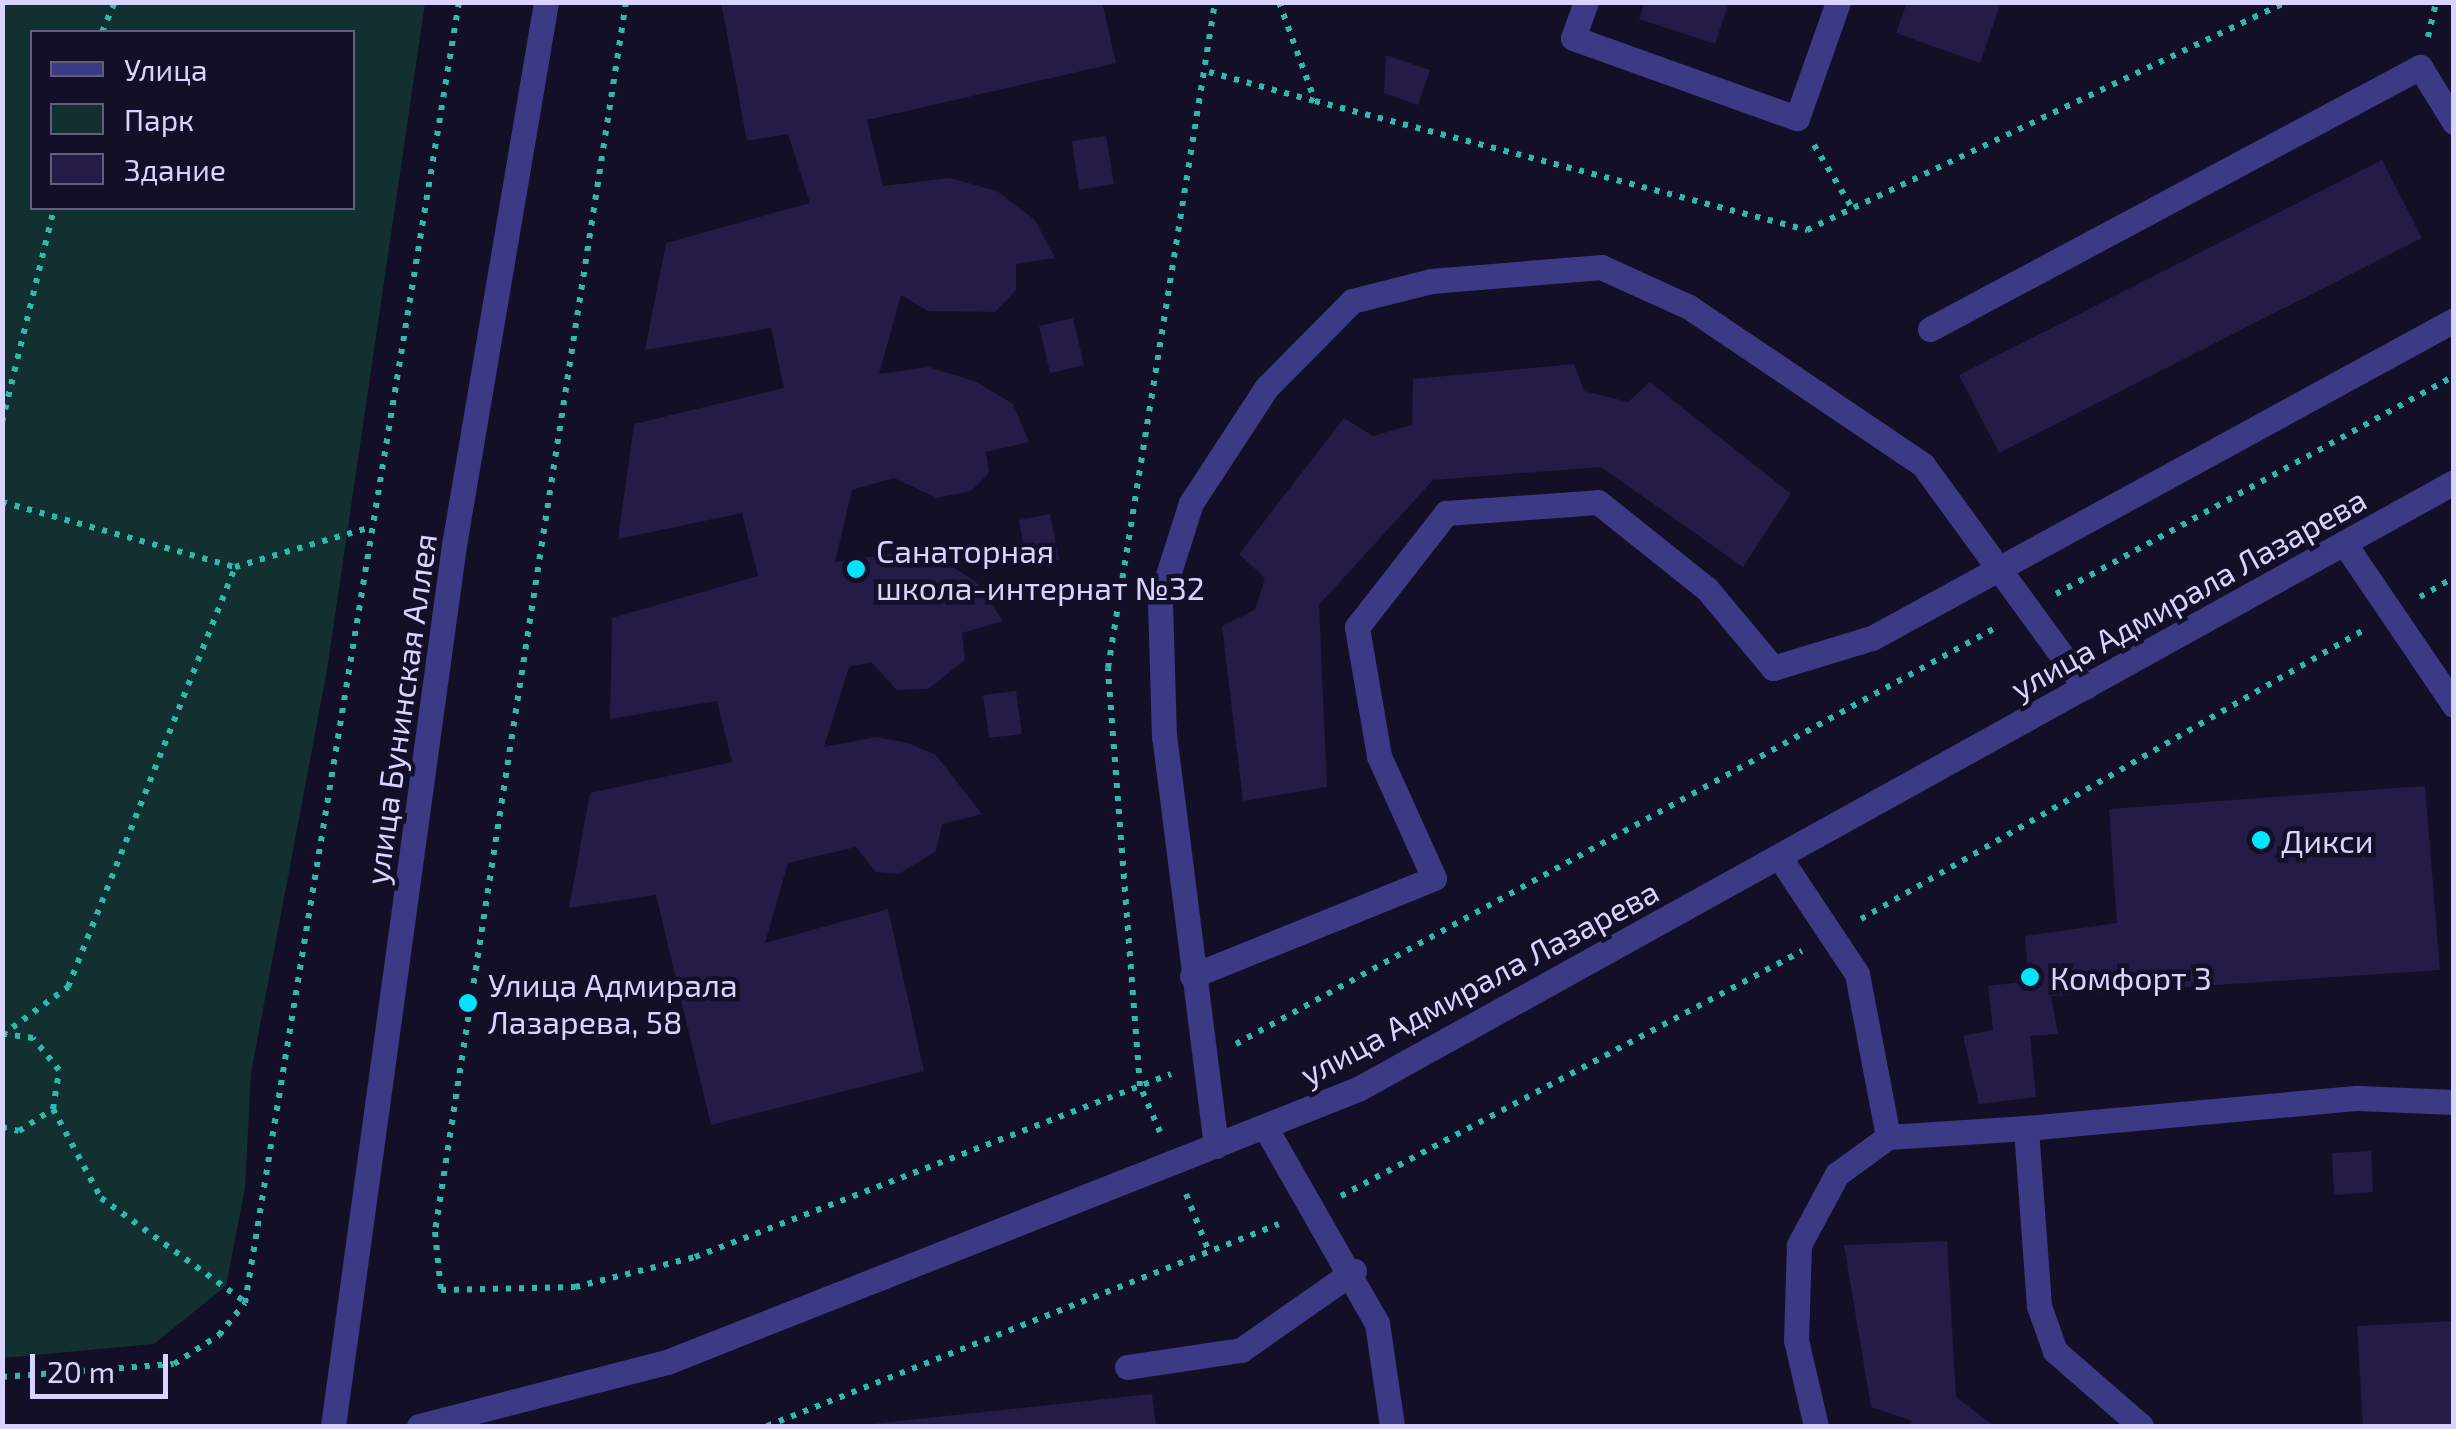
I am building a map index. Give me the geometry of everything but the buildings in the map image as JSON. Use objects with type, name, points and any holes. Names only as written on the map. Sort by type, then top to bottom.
[{"type":"street","name":"улица Бунинская Аллея","points":[[333,1426],[454,546],[546,2]]},
{"type":"street","points":[[1586,2],[1573,38],[1797,118],[1838,2]]},
{"type":"street","points":[[1930,328],[2420,67],[2454,122]]},
{"type":"street","points":[[1216,1146],[1164,737],[1160,600],[1191,504],[1267,387],[1352,301],[1431,281],[1601,268],[1690,307],[1832,397],[1923,465],[2005,567],[2085,688]]},
{"type":"street","points":[[1192,976],[1434,878],[1379,756],[1357,627],[1446,513],[1598,502],[1707,589],[1773,668],[1872,638],[2454,320]]},
{"type":"street","name":"улица Адмирала Лазарева","points":[[419,1426],[667,1362],[1358,1089],[2454,482]]},
{"type":"street","points":[[2344,542],[2454,704]]},
{"type":"street","points":[[1780,858],[1832,936],[1869,1011],[1888,1137]]},
{"type":"street","points":[[1816,1426],[1796,1340],[1799,1245],[1836,1174],[1888,1137],[2358,1098],[2454,1102]]},
{"type":"street","points":[[1265,1127],[1354,1271],[1377,1324],[1392,1426]]},
{"type":"street","points":[[2026,1128],[2039,1306],[2055,1351],[2140,1426]]},
{"type":"street","points":[[1127,1366],[1240,1350],[1354,1271]]},
{"type":"path","points":[[103,30],[115,2]]},
{"type":"path","points":[[2,1377],[174,1364],[219,1335],[246,1303],[368,528],[459,2]]},
{"type":"path","points":[[440,1290],[436,1232],[626,2]]},
{"type":"path","points":[[1209,72],[1315,102]]},
{"type":"path","points":[[1797,118],[1852,208]]},
{"type":"path","points":[[2,422],[54,210]]},
{"type":"path","points":[[2,502],[235,567],[368,528]]},
{"type":"path","points":[[4,1035],[68,987],[235,567]]},
{"type":"path","points":[[767,1426],[1317,1209],[1832,936],[2454,577]]},
{"type":"path","points":[[4,1035],[33,1038],[59,1070],[52,1109],[101,1198],[246,1303]]},
{"type":"path","points":[[2,1127],[19,1131],[52,1109]]},
{"type":"green space","points":[[2,3],[425,3],[327,670],[251,1073],[245,1188],[226,1286],[154,1344],[3,1358]]},
{"type":"place","name":"Санаторная школа-интернат №32","points":[[856,569]]},
{"type":"place","name":"Дикси","points":[[2261,840]]},
{"type":"place","name":"Комфорт 3","points":[[2030,977]]},
{"type":"place","name":"Улица Адмирала Лазарева, 58","points":[[468,1003]]}]
